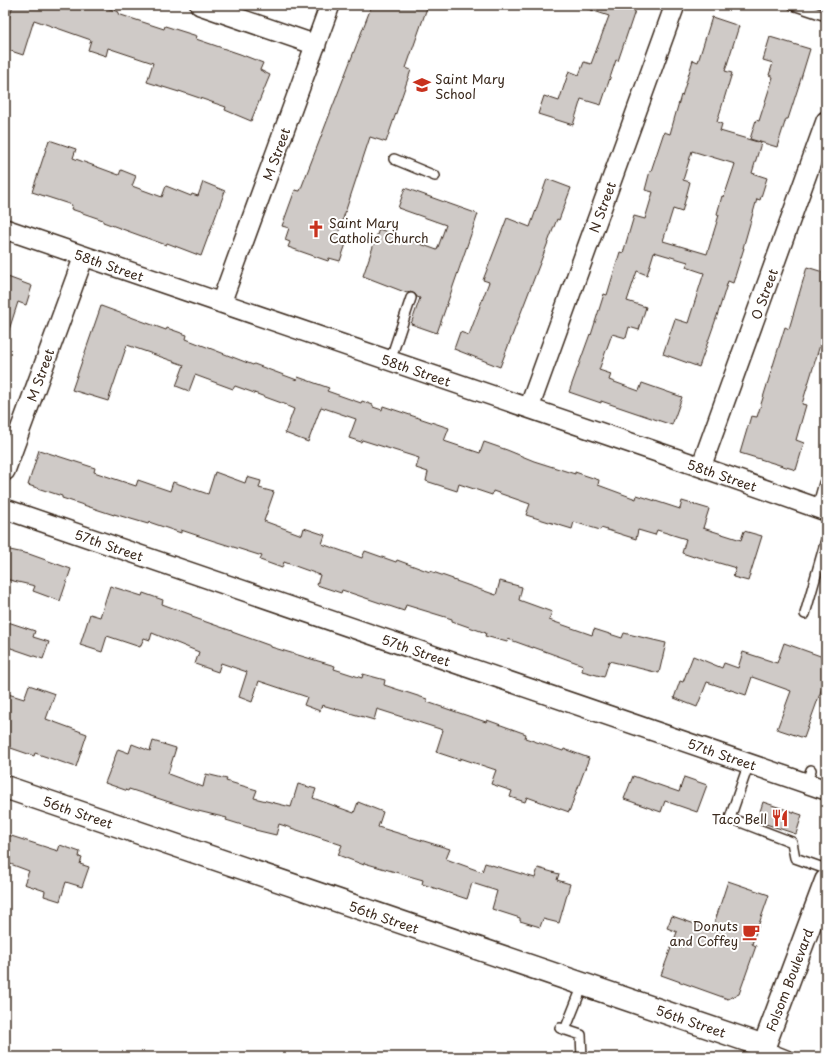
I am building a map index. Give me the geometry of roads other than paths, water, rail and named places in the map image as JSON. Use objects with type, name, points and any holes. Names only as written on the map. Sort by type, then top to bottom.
[{"type":"street","points":[[200,5],[316,45]]},
{"type":"street","name":"M Street","points":[[222,303],[330,5]]},
{"type":"street","name":"N Street","points":[[529,408],[675,5]]},
{"type":"street","name":"O Street","points":[[702,467],[826,121]]},
{"type":"street","name":"58th Street","points":[[5,229],[702,467],[821,510]]},
{"type":"street","name":"M Street","points":[[5,471],[84,256]]},
{"type":"street","name":"57th Street","points":[[5,509],[749,763],[808,777],[826,790]]},
{"type":"street","name":"56th Street","points":[[5,787],[584,985],[762,1052]]},
{"type":"street","name":"Folsom Boulevard","points":[[762,1052],[826,881]]},
{"type":"lane","points":[[793,5],[826,16]]},
{"type":"lane","points":[[394,159],[435,176]]},
{"type":"lane","points":[[390,361],[411,298]]},
{"type":"lane","points":[[821,510],[824,482]]},
{"type":"lane","points":[[805,614],[826,540]]},
{"type":"lane","points":[[749,763],[730,818],[792,842],[795,858],[826,869]]},
{"type":"lane","points":[[582,1057],[581,1035],[563,1029],[584,985]]},
{"type":"lane","points":[[762,1052],[792,1057]]},
{"type":"place","name":"Saint Mary School","points":[[422,85]]},
{"type":"place","name":"Saint Mary Catholic Church","points":[[316,229]]},
{"type":"place","name":"Taco Bell","points":[[780,818]]},
{"type":"place","name":"Donuts and Coffey","points":[[751,932]]}]
